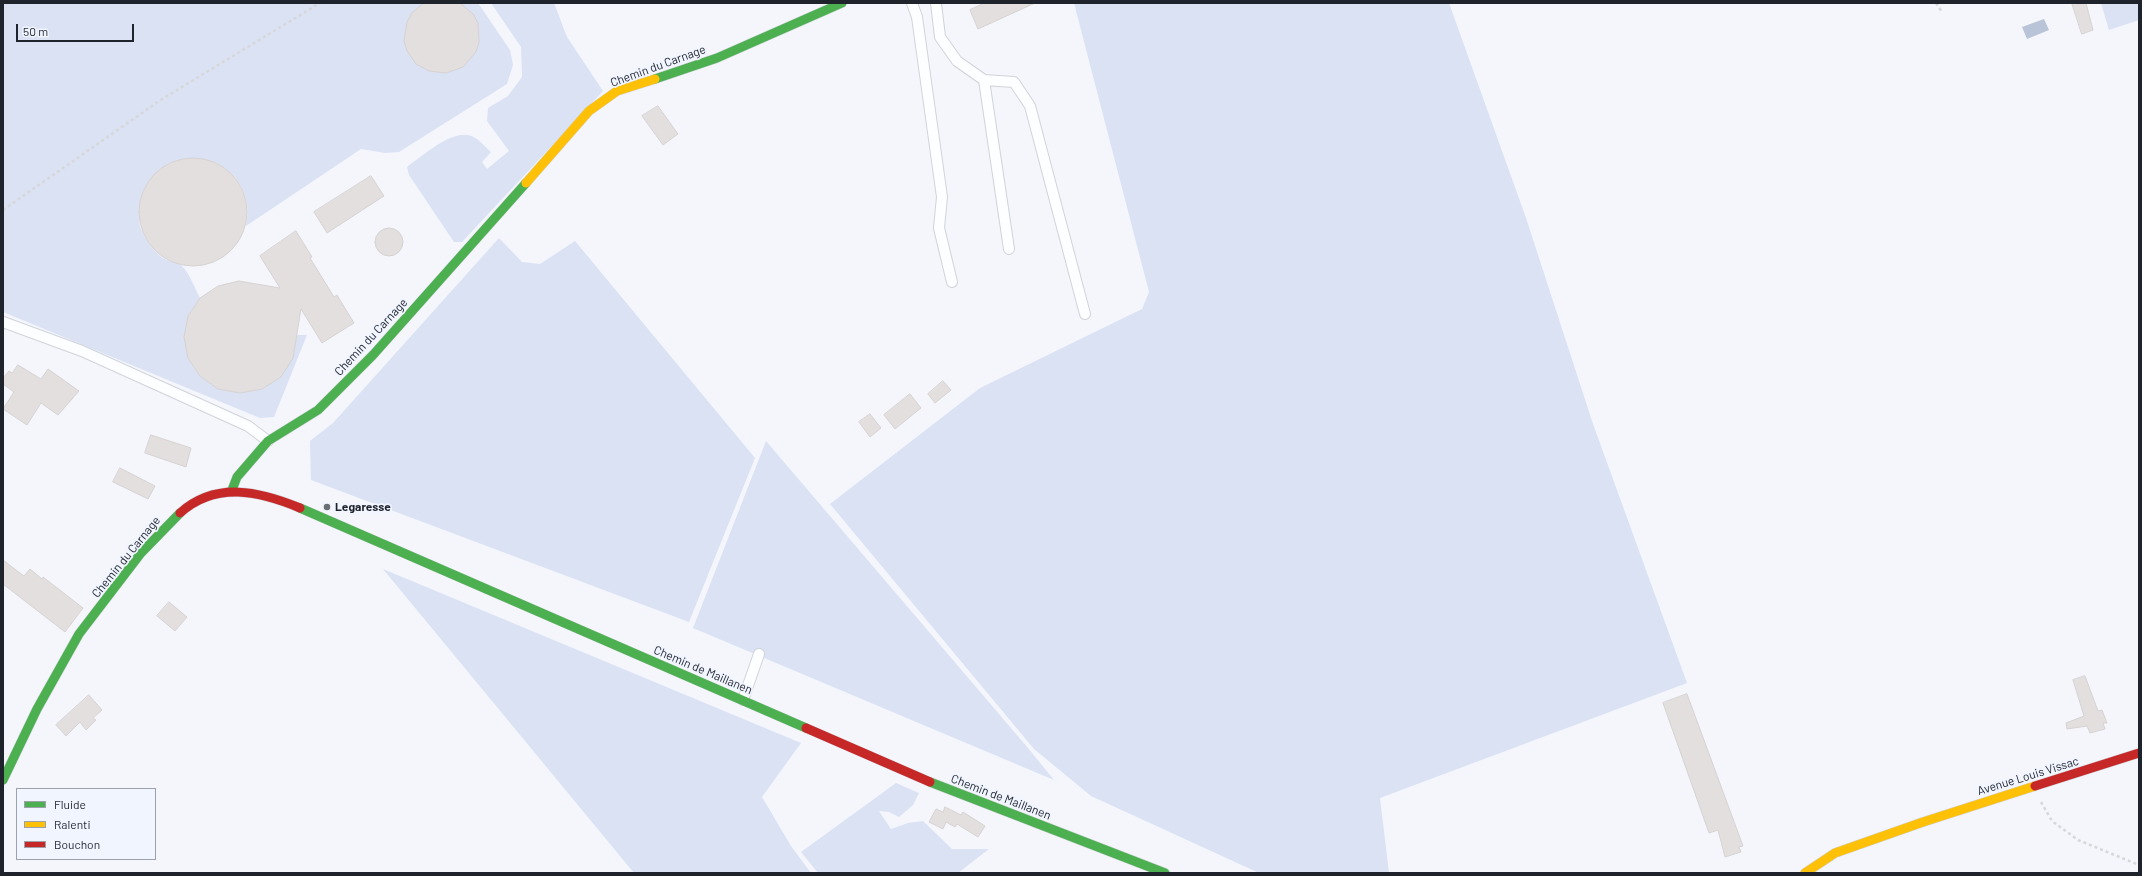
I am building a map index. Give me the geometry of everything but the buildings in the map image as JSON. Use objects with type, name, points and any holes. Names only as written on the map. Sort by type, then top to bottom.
[{"type":"street","name":"Chemin du Carnage","points":[[3,780],[75,639],[148,545],[170,522],[192,504],[212,494],[232,490],[237,477],[268,441],[318,410],[373,355],[589,111],[617,91],[717,58],[842,3]]},
{"type":"street","name":"Chemin de Maillanen","points":[[232,490],[255,491],[294,506],[959,794],[1165,873]]},
{"type":"street","name":"Avenue Louis Vissac","points":[[1805,873],[1835,853],[2032,786],[2139,753]]},
{"type":"street","name":"Avenue Louis Vissac","points":[[1870,851],[1924,822]]},
{"type":"lane","points":[[912,3],[917,17],[942,197],[939,228],[952,282]]},
{"type":"lane","points":[[936,3],[940,37],[956,62],[984,80],[1014,82],[1030,106],[1085,314]]},
{"type":"lane","points":[[984,80],[1009,249]]},
{"type":"lane","points":[[3,322],[82,351],[248,426],[268,441]]},
{"type":"lane","points":[[743,700],[759,654]]},
{"type":"path","points":[[3,210],[159,101],[320,3]]},
{"type":"path","points":[[1936,3],[1942,12]]},
{"type":"path","points":[[2032,786],[2052,820],[2078,840],[2139,865]]},
{"type":"shaded area","points":[[3,3],[478,3],[510,50],[513,65],[507,84],[399,152],[385,153],[361,149],[246,226],[247,204],[240,185],[229,171],[214,162],[198,158],[180,160],[165,166],[151,178],[141,199],[139,214],[140,226],[146,239],[155,251],[163,258],[182,266],[185,269],[200,298],[188,316],[188,358],[200,376],[218,389],[240,393],[262,389],[281,376],[297,335],[307,335],[274,417],[260,418],[3,312]]},
{"type":"shaded area","points":[[491,3],[554,3],[567,37],[603,91],[462,242],[454,242],[409,175],[407,167],[440,144],[459,136],[467,135],[475,138],[491,152],[482,162],[487,169],[509,151],[487,121],[488,108],[508,96],[522,77],[521,47]]},
{"type":"shaded area","points":[[1074,3],[1449,3],[1526,218],[1593,424],[1687,683],[1380,798],[1389,873],[1259,873],[1091,796],[1034,749],[830,504],[980,388],[1142,309],[1149,292]]},
{"type":"shaded area","points":[[2101,3],[2139,3],[2139,20],[2109,30]]},
{"type":"shaded area","points":[[2044,19],[2049,30],[2027,39],[2022,27]]},
{"type":"shaded area","points":[[499,238],[522,262],[540,264],[575,241],[755,458],[689,622],[311,480],[310,441],[333,423]]},
{"type":"shaded area","points":[[766,441],[1028,748],[1054,780],[693,628]]},
{"type":"shaded area","points":[[383,569],[801,743],[762,797],[791,846],[811,873],[634,873]]},
{"type":"shaded area","points":[[896,783],[919,793],[913,805],[899,817],[889,812],[879,811],[891,829],[908,823],[923,821],[952,849],[989,849],[958,873],[818,873],[801,852]]},
{"type":"traffic: fast","points":[[655,79],[717,58],[842,3]]},
{"type":"traffic: fast","points":[[232,490],[237,477],[268,441],[318,410],[373,355],[526,183]]},
{"type":"traffic: fast","points":[[300,508],[806,728]]},
{"type":"traffic: fast","points":[[3,780],[37,709],[79,634],[141,553],[180,513]]},
{"type":"traffic: fast","points":[[930,782],[1165,873]]},
{"type":"traffic: slow","points":[[526,183],[589,111],[617,91],[655,79]]},
{"type":"traffic: slow","points":[[1805,873],[1835,853],[1923,822],[2035,786]]},
{"type":"traffic: jam","points":[[180,513],[194,503],[208,496],[238,492],[269,497],[300,508]]},
{"type":"traffic: jam","points":[[806,728],[930,782]]},
{"type":"traffic: jam","points":[[2035,786],[2139,753]]},
{"type":"place","name":"Legaresse","points":[[327,507]]}]
